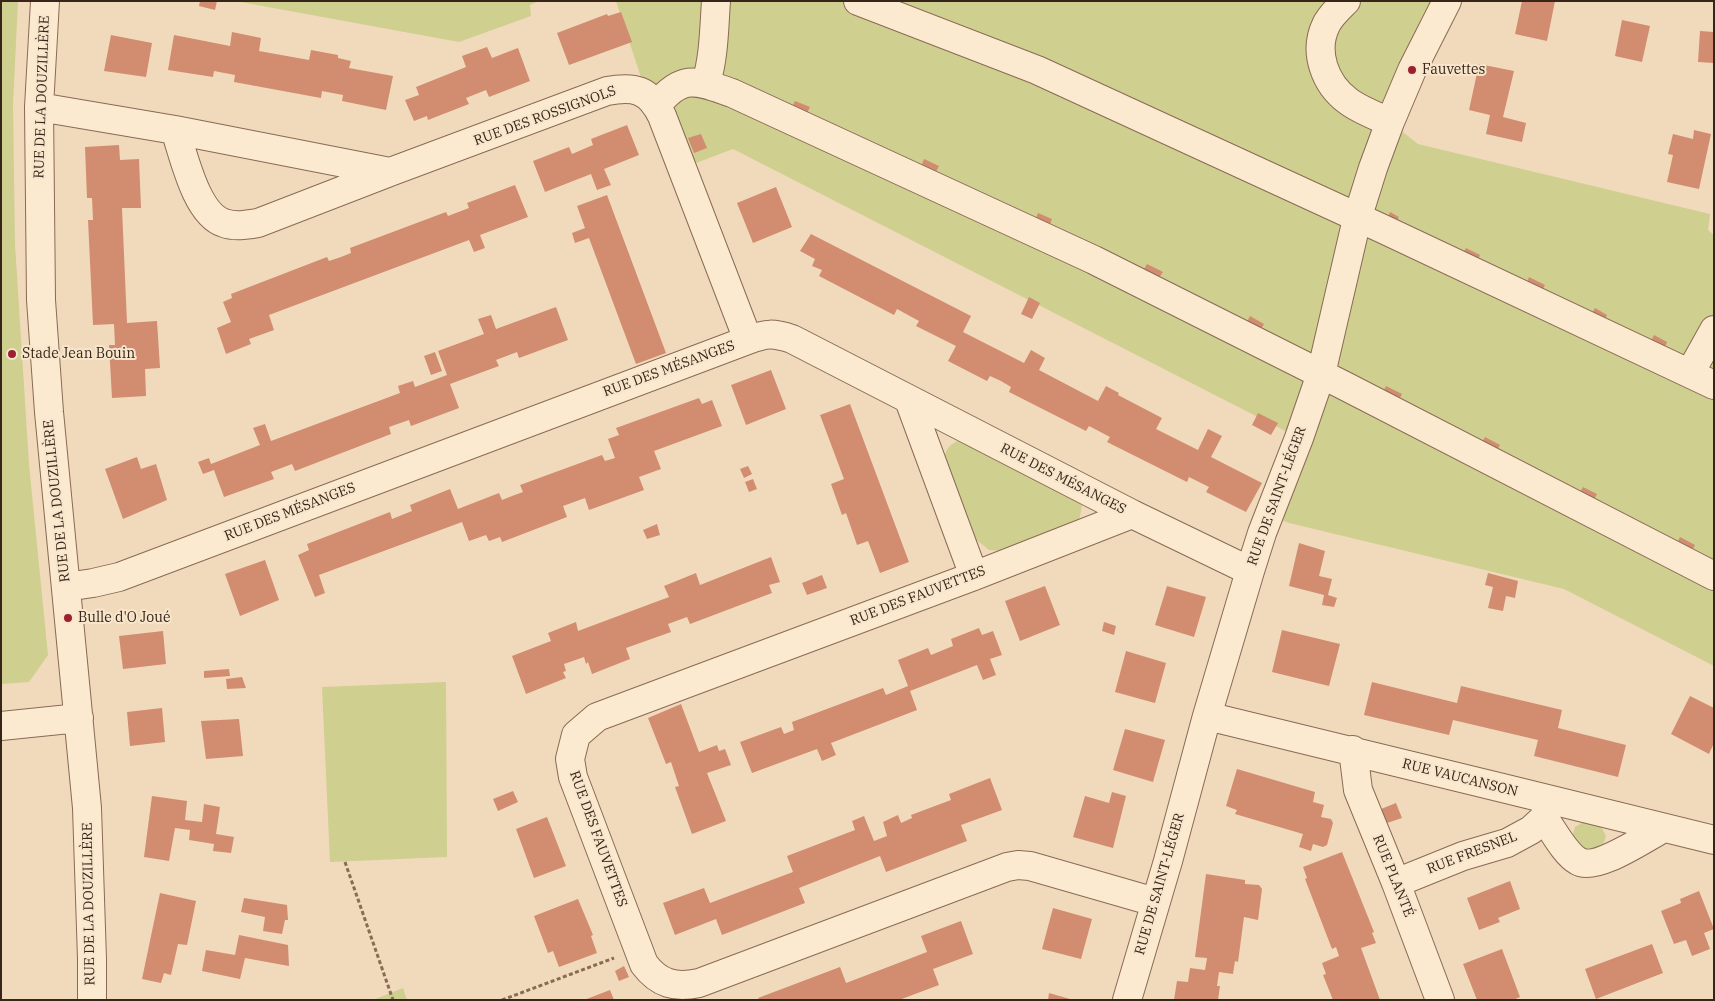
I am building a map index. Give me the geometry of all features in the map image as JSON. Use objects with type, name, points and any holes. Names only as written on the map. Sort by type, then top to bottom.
[{"type":"street","name":"RUE DE LA DOUZILLÈRE","points":[[45,1],[39,107],[41,300],[48,412],[79,718],[89,855],[92,1000]]},
{"type":"street","points":[[706,84],[713,53],[716,1]]},
{"type":"street","points":[[858,1],[1037,70],[1690,372],[1714,385]]},
{"type":"street","name":"RUE DE SAINT-LÉGER","points":[[1127,1000],[1207,716],[1262,532],[1299,438],[1320,374],[1357,219],[1390,122],[1412,70],[1445,2]]},
{"type":"street","points":[[1333,4],[1320,41],[1320,55],[1325,73],[1332,84],[1348,101],[1390,122]]},
{"type":"street","points":[[748,340],[683,168],[656,104],[668,91],[680,84],[692,82],[706,84],[749,101],[1094,260],[1714,576]]},
{"type":"street","name":"RUE DES ROSSIGNOLS","points":[[175,130],[199,201],[209,214],[222,223],[238,226],[258,223],[607,91],[626,88],[637,90],[656,104]]},
{"type":"street","points":[[39,107],[175,130],[390,172]]},
{"type":"street","points":[[1690,372],[1714,330]]},
{"type":"street","name":"RUE DES MÉSANGES","points":[[66,587],[119,577],[761,335],[776,334],[792,339],[1132,514],[1250,572]]},
{"type":"street","points":[[909,400],[974,576]]},
{"type":"street","name":"RUE DES FAUVETTES","points":[[1132,514],[974,576],[597,717],[576,735],[570,759],[573,777],[644,964],[661,981],[673,984],[685,986],[692,984],[1007,867],[1018,865],[1030,866],[1155,902]]},
{"type":"street","name":"RUE VAUCANSON","points":[[1207,716],[1354,750],[1547,809],[1664,828],[1714,840]]},
{"type":"street","points":[[1,726],[79,718]]},
{"type":"street","name":"RUE PLANTÉ","points":[[1354,750],[1358,790],[1396,883],[1440,1000]]},
{"type":"street","points":[[1547,809],[1570,854],[1576,860],[1587,864],[1607,859],[1664,828]]},
{"type":"street","name":"RUE FRESNEL","points":[[1396,883],[1463,856],[1507,843],[1530,830],[1547,809]]},
{"type":"path","points":[[344,862],[393,1000]]},
{"type":"path","points":[[502,1000],[638,949]]},
{"type":"green space","name":"Stade Jean Bouin","points":[[1,1],[18,1],[13,105],[15,244],[29,464],[48,655],[29,682],[1,684]]},
{"type":"green space","points":[[235,1],[539,1],[530,5],[531,16],[459,42]]},
{"type":"green space","points":[[616,1],[1447,1],[1390,122],[1418,144],[1710,214],[1708,230],[1714,235],[1714,666],[1564,589],[1289,523],[1269,516],[1299,438],[733,149],[683,168],[647,96]]},
{"type":"green space","points":[[960,440],[1078,498],[1082,506],[1079,521],[1004,551],[989,550],[970,535],[944,461],[948,448]]},
{"type":"green space","points":[[446,682],[447,857],[330,862],[322,687]]},
{"type":"green space","points":[[1585,821],[1601,826],[1606,836],[1602,848],[1588,855],[1572,837],[1575,827]]},
{"type":"green space","points":[[403,988],[407,1000],[373,1000]]},
{"type":"building","points":[[200,1],[217,1],[215,10],[199,6]]},
{"type":"building","points":[[1522,1],[1555,1],[1547,41],[1515,34]]},
{"type":"building","points":[[621,12],[632,42],[569,65],[557,33],[607,14],[608,16]]},
{"type":"building","points":[[1622,20],[1650,26],[1642,62],[1615,56]]},
{"type":"building","points":[[1700,31],[1714,32],[1714,63],[1698,62]]},
{"type":"building","points":[[232,32],[261,38],[259,51],[309,60],[311,50],[338,55],[338,58],[351,61],[349,68],[393,76],[386,110],[342,101],[343,95],[322,91],[321,98],[234,82],[235,75],[214,71],[213,77],[168,70],[174,35],[230,46]]},
{"type":"building","points":[[111,35],[152,43],[146,77],[104,71]]},
{"type":"building","points":[[487,47],[492,58],[518,48],[530,81],[489,97],[486,90],[466,98],[469,104],[428,120],[427,116],[414,121],[405,100],[419,95],[416,87],[466,67],[462,56]]},
{"type":"building","points":[[1479,64],[1514,71],[1503,117],[1526,123],[1522,142],[1486,134],[1490,115],[1469,110]]},
{"type":"building","points":[[795,101],[810,107],[806,115],[791,109]]},
{"type":"building","points":[[627,125],[639,155],[604,169],[611,185],[597,190],[591,174],[545,192],[533,161],[569,147],[572,154],[593,145],[591,139]]},
{"type":"building","points":[[1694,130],[1711,134],[1699,189],[1667,182],[1673,155],[1668,154],[1673,134],[1693,139]]},
{"type":"building","points":[[701,134],[707,148],[694,153],[688,138]]},
{"type":"building","points":[[119,145],[120,160],[139,159],[141,208],[122,208],[127,323],[157,321],[160,368],[145,369],[146,396],[112,398],[109,345],[115,345],[114,324],[93,325],[88,220],[93,220],[92,198],[87,198],[85,147]]},
{"type":"building","points":[[924,159],[939,166],[935,174],[921,167]]},
{"type":"building","points":[[515,185],[528,217],[480,235],[485,248],[474,252],[469,240],[269,315],[274,330],[249,339],[251,344],[226,354],[217,328],[231,322],[223,302],[232,298],[231,294],[327,257],[329,261],[341,257],[351,253],[350,248],[446,212],[448,216],[469,208],[467,203]]},
{"type":"building","points":[[776,187],[792,227],[753,243],[737,203]]},
{"type":"building","points":[[607,195],[666,353],[636,364],[589,238],[575,243],[572,233],[585,228],[577,206]]},
{"type":"building","points":[[1390,212],[1399,217],[1395,224],[1387,220]]},
{"type":"building","points":[[1038,213],[1052,219],[1049,227],[1035,220]]},
{"type":"building","points":[[811,234],[971,316],[963,332],[1024,363],[1031,350],[1045,358],[1039,370],[1098,401],[1106,386],[1119,393],[1118,395],[1162,418],[1156,429],[1198,450],[1208,429],[1222,436],[1211,457],[1262,483],[1246,512],[1206,492],[1209,487],[1189,477],[1187,482],[1107,442],[1110,437],[1089,426],[1086,431],[1009,392],[1011,387],[1001,381],[990,376],[987,381],[948,361],[956,346],[916,326],[919,321],[897,309],[894,315],[819,276],[822,270],[812,266],[815,259],[800,251]]},
{"type":"building","points":[[1466,248],[1480,255],[1477,262],[1462,255]]},
{"type":"building","points":[[1147,264],[1163,272],[1158,279],[1143,271]]},
{"type":"building","points":[[1529,277],[1545,285],[1541,293],[1526,285]]},
{"type":"building","points":[[1029,297],[1040,303],[1032,319],[1021,314]]},
{"type":"building","points":[[556,307],[568,340],[519,358],[517,352],[496,360],[499,366],[450,384],[459,408],[411,426],[409,420],[389,427],[391,434],[295,471],[292,464],[271,472],[274,479],[224,497],[214,470],[203,474],[198,462],[209,458],[211,464],[260,445],[253,428],[265,424],[271,441],[400,393],[398,386],[413,381],[415,387],[447,375],[438,351],[484,334],[478,319],[491,315],[496,329]]},
{"type":"building","points":[[1595,308],[1607,315],[1604,322],[1591,315]]},
{"type":"building","points":[[1250,316],[1264,324],[1260,331],[1246,324]]},
{"type":"building","points":[[1654,335],[1667,342],[1664,350],[1650,343]]},
{"type":"building","points":[[435,352],[442,371],[431,375],[424,356]]},
{"type":"building","points":[[771,370],[786,409],[746,425],[731,385]]},
{"type":"building","points":[[1386,386],[1402,394],[1398,402],[1382,394]]},
{"type":"building","points":[[699,398],[702,404],[712,400],[722,426],[654,451],[661,469],[639,477],[644,490],[589,510],[585,498],[563,506],[567,517],[502,542],[500,537],[489,541],[486,535],[469,541],[462,522],[319,575],[325,593],[315,597],[298,555],[309,550],[307,544],[390,512],[392,519],[412,511],[410,505],[450,489],[458,509],[499,493],[502,500],[523,492],[520,485],[602,455],[605,461],[615,458],[608,439],[619,435],[616,428]]},
{"type":"building","points":[[850,404],[909,562],[880,573],[868,541],[857,545],[846,513],[842,515],[831,484],[844,479],[820,415]]},
{"type":"building","points":[[1258,413],[1278,423],[1271,435],[1252,425]]},
{"type":"building","points":[[1485,437],[1500,445],[1496,452],[1481,444]]},
{"type":"building","points":[[137,457],[141,469],[156,464],[167,500],[123,519],[105,469]]},
{"type":"building","points":[[748,466],[752,474],[744,478],[740,469]]},
{"type":"building","points":[[753,479],[757,489],[749,492],[745,482]]},
{"type":"building","points":[[1583,487],[1597,494],[1593,502],[1579,494]]},
{"type":"building","points":[[657,524],[660,535],[647,539],[643,530]]},
{"type":"building","points":[[1680,537],[1695,545],[1691,553],[1676,545]]},
{"type":"building","points":[[1299,543],[1325,551],[1319,576],[1332,579],[1328,595],[1337,598],[1334,607],[1322,605],[1324,595],[1289,586]]},
{"type":"building","points":[[771,557],[780,582],[769,585],[772,593],[690,624],[687,617],[668,624],[671,632],[626,648],[630,659],[592,674],[584,657],[564,664],[566,671],[563,672],[566,678],[526,694],[512,656],[551,641],[548,633],[576,622],[578,631],[669,597],[664,586],[696,573],[700,585]]},
{"type":"building","points":[[265,560],[279,600],[240,616],[225,574]]},
{"type":"building","points":[[1488,573],[1518,581],[1515,598],[1506,596],[1503,611],[1488,608],[1493,587],[1485,585]]},
{"type":"building","points":[[822,575],[827,588],[807,595],[802,583]]},
{"type":"building","points":[[1045,586],[1060,625],[1020,641],[1005,601]]},
{"type":"building","points":[[1167,586],[1206,597],[1194,637],[1155,625]]},
{"type":"building","points":[[1104,622],[1116,626],[1114,635],[1102,631]]},
{"type":"building","points":[[979,628],[982,635],[993,631],[1002,655],[990,659],[996,675],[983,680],[977,665],[910,691],[917,710],[831,743],[836,755],[822,761],[817,749],[752,773],[740,742],[781,727],[784,734],[794,730],[792,722],[883,688],[886,695],[908,686],[898,660],[928,648],[931,655],[953,646],[951,639]]},
{"type":"building","points":[[1282,630],[1340,644],[1329,686],[1272,672]]},
{"type":"building","points":[[163,631],[166,664],[123,669],[119,636]]},
{"type":"building","points":[[1126,651],[1166,663],[1155,703],[1115,692]]},
{"type":"building","points":[[229,669],[230,676],[204,678],[204,671]]},
{"type":"building","points":[[242,677],[246,688],[227,689],[226,679]]},
{"type":"building","points":[[1372,682],[1457,703],[1461,686],[1562,710],[1558,728],[1626,745],[1618,777],[1534,756],[1538,740],[1453,720],[1449,735],[1364,715]]},
{"type":"building","points":[[1690,696],[1714,708],[1714,743],[1709,754],[1671,734]]},
{"type":"building","points":[[681,704],[699,752],[717,745],[719,751],[725,749],[731,765],[707,773],[726,821],[692,834],[675,787],[679,786],[671,762],[666,764],[648,718]]},
{"type":"building","points":[[162,708],[165,742],[130,746],[127,712]]},
{"type":"building","points":[[239,719],[243,756],[206,759],[201,721]]},
{"type":"building","points":[[1125,729],[1165,740],[1153,782],[1113,770]]},
{"type":"building","points":[[1237,769],[1315,792],[1313,802],[1324,805],[1321,817],[1331,819],[1333,823],[1327,845],[1323,847],[1313,844],[1311,851],[1299,847],[1303,834],[1235,814],[1237,810],[1226,806]]},
{"type":"building","points":[[990,778],[1002,810],[961,825],[967,841],[886,872],[880,856],[799,888],[805,903],[722,935],[716,919],[675,935],[663,903],[704,888],[710,903],[793,872],[787,856],[855,830],[852,821],[864,816],[874,841],[887,836],[883,822],[898,815],[901,823],[912,818],[911,815],[951,800],[949,794]]},
{"type":"building","points":[[513,791],[518,802],[498,811],[493,799]]},
{"type":"building","points":[[1112,792],[1126,796],[1113,848],[1073,837],[1085,796],[1109,803]]},
{"type":"building","points":[[152,796],[187,801],[185,820],[202,822],[204,804],[220,807],[216,834],[234,837],[231,853],[213,851],[214,844],[189,840],[190,830],[175,828],[169,861],[144,857]]},
{"type":"building","points":[[1396,803],[1402,818],[1387,823],[1381,809]]},
{"type":"building","points":[[547,817],[566,866],[534,878],[516,829]]},
{"type":"building","points":[[1342,852],[1374,932],[1372,933],[1376,943],[1361,948],[1380,1000],[1333,1000],[1323,975],[1326,974],[1322,963],[1339,956],[1336,947],[1332,949],[1305,879],[1307,878],[1303,867]]},
{"type":"building","points":[[1206,874],[1245,880],[1245,884],[1259,885],[1262,889],[1258,920],[1244,917],[1238,962],[1235,961],[1233,974],[1219,972],[1218,1000],[1174,1000],[1177,981],[1188,982],[1190,968],[1205,970],[1207,958],[1195,957]]},
{"type":"building","points":[[1510,881],[1520,909],[1498,918],[1500,922],[1479,930],[1467,898]]},
{"type":"building","points":[[1699,891],[1714,929],[1704,933],[1710,949],[1692,956],[1686,940],[1674,944],[1661,911],[1681,903],[1680,899]]},
{"type":"building","points":[[160,893],[196,901],[187,945],[178,944],[171,975],[164,973],[161,983],[142,979]]},
{"type":"building","points":[[244,898],[287,905],[288,920],[285,920],[282,934],[263,931],[265,917],[241,912]]},
{"type":"building","points":[[578,899],[593,935],[591,936],[597,953],[559,967],[553,951],[548,953],[534,916]]},
{"type":"building","points":[[1053,908],[1092,919],[1081,959],[1042,949]]},
{"type":"building","points":[[961,921],[973,954],[933,969],[939,985],[899,1000],[759,1000],[758,998],[840,967],[846,983],[927,952],[921,936]]},
{"type":"building","points":[[239,935],[288,945],[289,966],[245,958],[240,979],[202,971],[206,950],[235,955]]},
{"type":"building","points":[[1652,944],[1663,973],[1596,999],[1585,969]]},
{"type":"building","points":[[1502,949],[1520,997],[1513,1000],[1477,1000],[1463,964]]},
{"type":"building","points":[[624,966],[629,977],[619,981],[615,971]]},
{"type":"building","points":[[610,990],[614,1000],[584,1000]]},
{"type":"building","points":[[1049,993],[1070,999],[1070,1000],[1048,1000]]},
{"type":"place","name":"Fauvettes","points":[[1412,70]]},
{"type":"place","name":"Stade Jean Bouin","points":[[12,354]]},
{"type":"place","name":"Bulle d'O Joué","points":[[68,618]]}]
